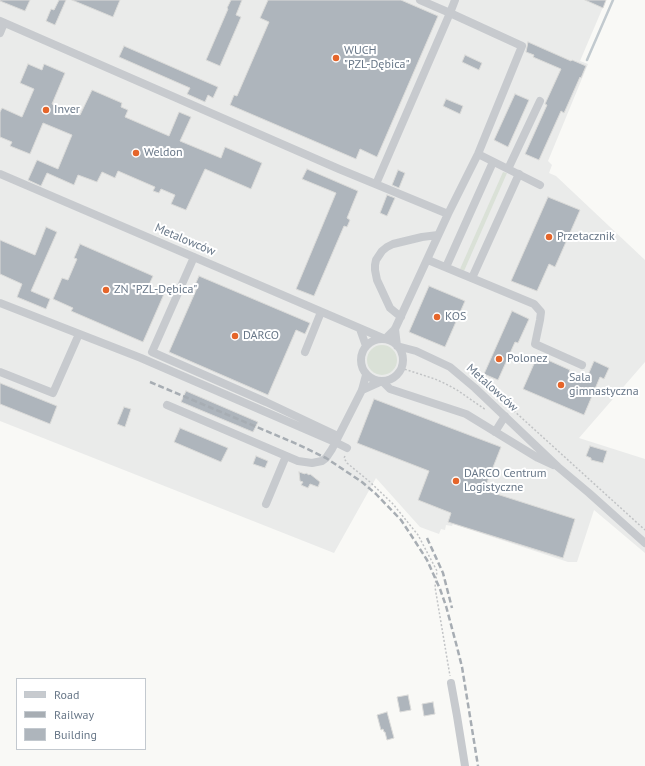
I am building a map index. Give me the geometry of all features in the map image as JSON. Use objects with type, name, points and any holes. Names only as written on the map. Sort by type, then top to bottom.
[{"type":"street","points":[[167,405],[298,461],[322,461],[326,458],[362,390],[366,375],[360,360],[362,353],[366,346],[372,341],[386,339],[395,329],[428,260],[438,235],[478,154],[522,46],[420,0]]},
{"type":"street","points":[[376,184],[455,0]]},
{"type":"street","points":[[0,33],[2,22],[339,169],[448,214]]},
{"type":"street","points":[[508,169],[540,101]]},
{"type":"street","points":[[478,154],[540,185]]},
{"type":"street","points":[[446,267],[493,162]]},
{"type":"street","name":"Metalowców","points":[[0,174],[386,339],[397,346],[416,351],[450,367],[506,416],[558,467],[645,543]]},
{"type":"street","points":[[472,278],[519,174]]},
{"type":"street","points":[[401,317],[390,308],[377,280],[375,270],[376,260],[387,247],[393,244],[438,235]]},
{"type":"street","points":[[194,257],[152,352],[266,402],[337,439],[347,448]]},
{"type":"street","points":[[428,260],[534,304],[541,312],[535,344],[582,365]]},
{"type":"street","points":[[0,303],[141,358],[337,439]]},
{"type":"street","points":[[305,352],[321,312]]},
{"type":"street","points":[[360,329],[366,346]]},
{"type":"street","points":[[362,390],[382,381],[392,379],[399,372],[403,359],[401,351],[397,346],[395,329]]},
{"type":"street","points":[[0,372],[53,393],[79,334]]},
{"type":"street","name":"Metalowców","points":[[366,375],[377,381],[382,381],[390,389],[466,414],[538,458],[558,467]]},
{"type":"street","points":[[494,432],[506,416]]},
{"type":"street","points":[[266,504],[286,456]]},
{"type":"street","points":[[451,683],[465,766]]},
{"type":"path","points":[[401,368],[446,384],[462,393],[485,410],[489,410]]},
{"type":"path","points":[[496,401],[498,399],[502,400],[645,530]]},
{"type":"path","points":[[482,413],[485,410]]},
{"type":"path","points":[[347,448],[344,458],[347,463],[393,504],[418,535],[437,571],[435,587],[451,683]]},
{"type":"shaded area","points":[[0,0],[606,0],[580,61],[588,64],[548,161],[552,165],[549,173],[556,176],[645,260],[645,362],[579,438],[645,459],[645,553],[594,510],[577,562],[568,562],[453,524],[452,526],[446,525],[445,530],[441,529],[439,534],[420,527],[376,478],[334,553],[0,421]]},
{"type":"shaded area","points":[[503,172],[507,173],[464,271],[460,269]]},
{"type":"shaded area","points":[[382,345],[393,349],[397,360],[393,371],[382,375],[371,371],[367,360],[371,349]]},
{"type":"building","points":[[0,0],[30,0],[25,11]]},
{"type":"building","points":[[59,0],[66,0],[55,25],[46,21],[51,9],[54,10]]},
{"type":"building","points":[[72,0],[120,0],[113,17]]},
{"type":"building","points":[[231,0],[242,0],[236,15],[241,17],[220,66],[206,60]]},
{"type":"building","name":"WUCH \"PZL-Dębica\"","points":[[268,0],[401,0],[438,16],[377,157],[360,149],[356,159],[230,105],[234,95],[237,96],[269,22],[260,18]]},
{"type":"building","points":[[585,0],[606,0],[603,8]]},
{"type":"building","points":[[528,42],[586,66],[564,113],[561,111],[539,160],[525,154],[561,69],[533,57],[534,55],[526,52]]},
{"type":"building","points":[[124,46],[218,87],[213,98],[208,95],[205,102],[187,94],[190,88],[119,57]]},
{"type":"building","points":[[465,55],[482,63],[479,70],[462,62]]},
{"type":"building","name":"Weldon","points":[[28,64],[42,70],[44,64],[65,73],[52,104],[80,115],[92,90],[122,103],[121,107],[128,110],[125,117],[169,136],[179,112],[191,117],[180,141],[221,158],[225,147],[262,163],[251,189],[205,169],[186,210],[171,204],[175,195],[161,189],[159,193],[153,191],[155,187],[118,171],[115,178],[102,172],[97,182],[78,175],[74,185],[47,173],[41,186],[28,180],[37,160],[58,169],[72,135],[43,123],[30,154],[10,146],[12,142],[0,137],[0,112],[2,108],[22,117],[34,89],[20,83]]},
{"type":"building","points":[[515,94],[529,100],[508,147],[494,140]]},
{"type":"building","points":[[446,99],[463,106],[460,114],[443,106]]},
{"type":"building","points":[[307,169],[358,191],[347,218],[350,220],[347,227],[344,226],[314,296],[296,289],[336,193],[302,179]]},
{"type":"building","points":[[398,170],[405,173],[399,188],[392,185]]},
{"type":"building","points":[[387,195],[395,198],[387,216],[380,213]]},
{"type":"building","name":"Przetacznik","points":[[548,197],[580,210],[555,267],[549,264],[537,291],[511,281]]},
{"type":"building","points":[[46,227],[57,232],[31,291],[50,299],[46,309],[17,297],[22,284],[0,274],[0,240],[35,255]]},
{"type":"building","name":"ZN \"PZL-Dębica\"","points":[[80,244],[153,276],[148,287],[164,294],[143,342],[71,311],[73,308],[53,299],[62,278],[68,280],[77,259],[74,258]]},
{"type":"building","name":"DARCO","points":[[199,276],[310,323],[305,334],[296,330],[268,395],[169,352],[197,288],[194,287]]},
{"type":"building","name":"KOS","points":[[429,286],[465,301],[445,347],[409,332]]},
{"type":"building","name":"Polonez","points":[[512,311],[529,319],[518,343],[515,342],[498,380],[484,374]]},
{"type":"building","name":"Sala gimnastyczna","points":[[537,357],[541,357],[570,370],[569,371],[573,373],[571,376],[585,382],[594,361],[609,368],[604,379],[600,377],[584,415],[523,389]]},
{"type":"building","points":[[0,383],[57,406],[50,424],[0,404]]},
{"type":"building","points":[[186,391],[258,422],[253,432],[181,402]]},
{"type":"building","name":"DARCO Centrum Logistyczne","points":[[374,399],[501,447],[484,490],[575,519],[563,558],[448,522],[451,513],[418,500],[429,471],[357,443]]},
{"type":"building","points":[[124,407],[131,409],[125,427],[117,424]]},
{"type":"building","points":[[180,428],[228,448],[221,462],[174,442]]},
{"type":"building","points":[[590,446],[607,451],[603,463],[591,460],[591,458],[586,456]]},
{"type":"building","points":[[256,456],[268,461],[265,468],[253,464]]},
{"type":"building","points":[[299,472],[310,474],[320,482],[318,487],[310,484],[308,488],[301,485],[303,482],[300,481]]},
{"type":"building","points":[[408,695],[411,710],[400,712],[397,697]]},
{"type":"building","points":[[433,702],[435,714],[424,716],[422,704]]},
{"type":"building","points":[[387,712],[394,738],[387,740],[385,732],[383,729],[381,730],[377,715]]},
{"type":"waterway","points":[[587,60],[613,0]]},
{"type":"railway","points":[[150,382],[297,444],[326,458],[362,482],[401,520],[427,560],[446,606],[462,667],[478,766]]},
{"type":"railway","points":[[427,538],[443,573],[452,608]]},
{"type":"place","name":"WUCH \"PZL-Dębica\"","points":[[336,58]]},
{"type":"place","name":"Inver","points":[[46,110]]},
{"type":"place","name":"Weldon","points":[[136,153]]},
{"type":"place","name":"Przetacznik","points":[[549,237]]},
{"type":"place","name":"ZN \"PZL-Dębica\"","points":[[106,290]]},
{"type":"place","name":"KOS","points":[[437,317]]},
{"type":"place","name":"DARCO","points":[[235,336]]},
{"type":"place","name":"Polonez","points":[[499,359]]},
{"type":"place","name":"Sala gimnastyczna","points":[[561,385]]},
{"type":"place","name":"DARCO Centrum Logistyczne","points":[[456,481]]}]
